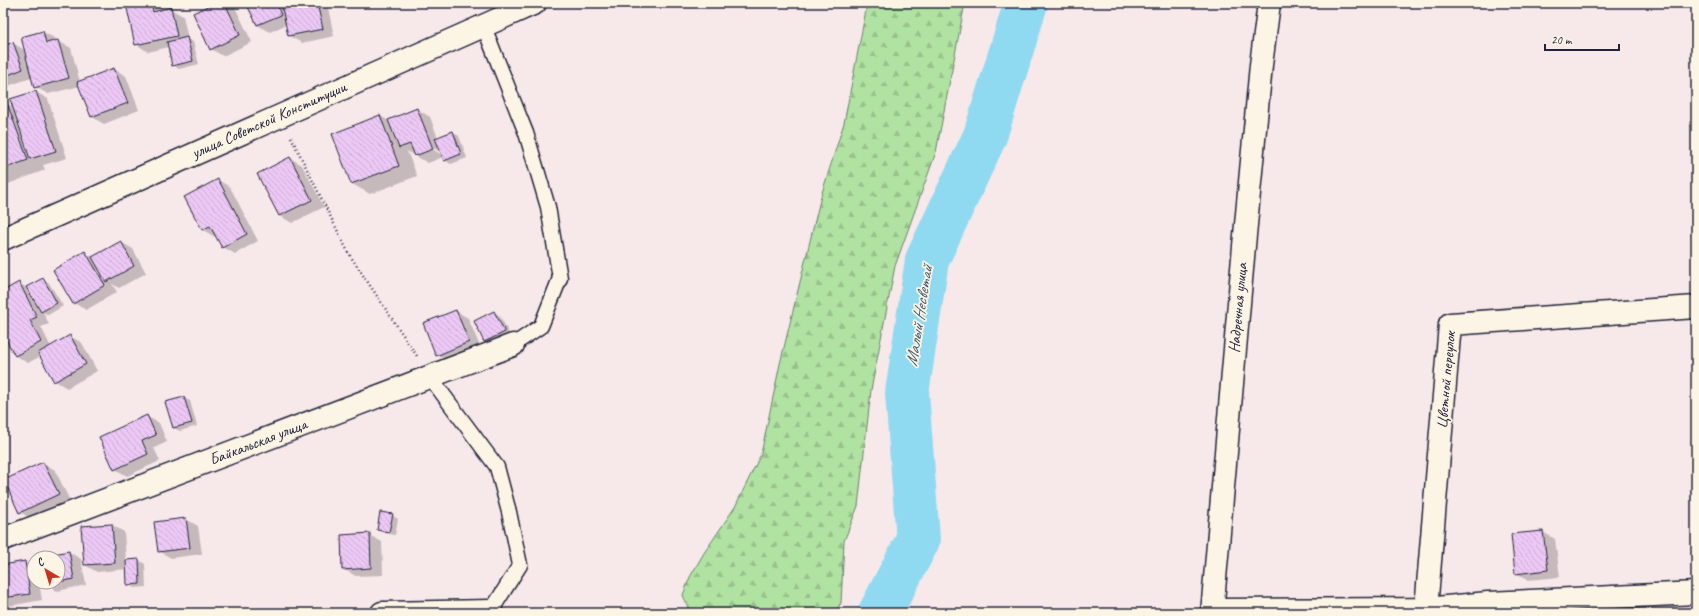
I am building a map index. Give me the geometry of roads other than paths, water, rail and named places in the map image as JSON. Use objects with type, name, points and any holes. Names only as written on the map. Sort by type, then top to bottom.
[{"type":"street","name":"улица Советской Конституции","points":[[3,239],[484,27],[535,3]]},
{"type":"street","name":"Надречная улица","points":[[1212,611],[1244,246],[1268,3]]},
{"type":"street","name":"Цветной переулок","points":[[1426,609],[1450,324],[1696,307]]},
{"type":"street","name":"Байкальская улица","points":[[3,539],[513,345]]},
{"type":"street","points":[[1212,611],[1426,609],[1488,603],[1696,593]]},
{"type":"street","points":[[382,613],[491,612]]},
{"type":"lane","points":[[484,27],[526,133],[548,206],[560,278],[540,326],[513,345]]},
{"type":"lane","points":[[430,377],[497,466],[509,512],[520,565],[491,612]]},
{"type":"waterway","name":"Малый Несветай","points":[[880,613],[918,540],[907,393],[927,260],[985,136],[1026,3]]}]
